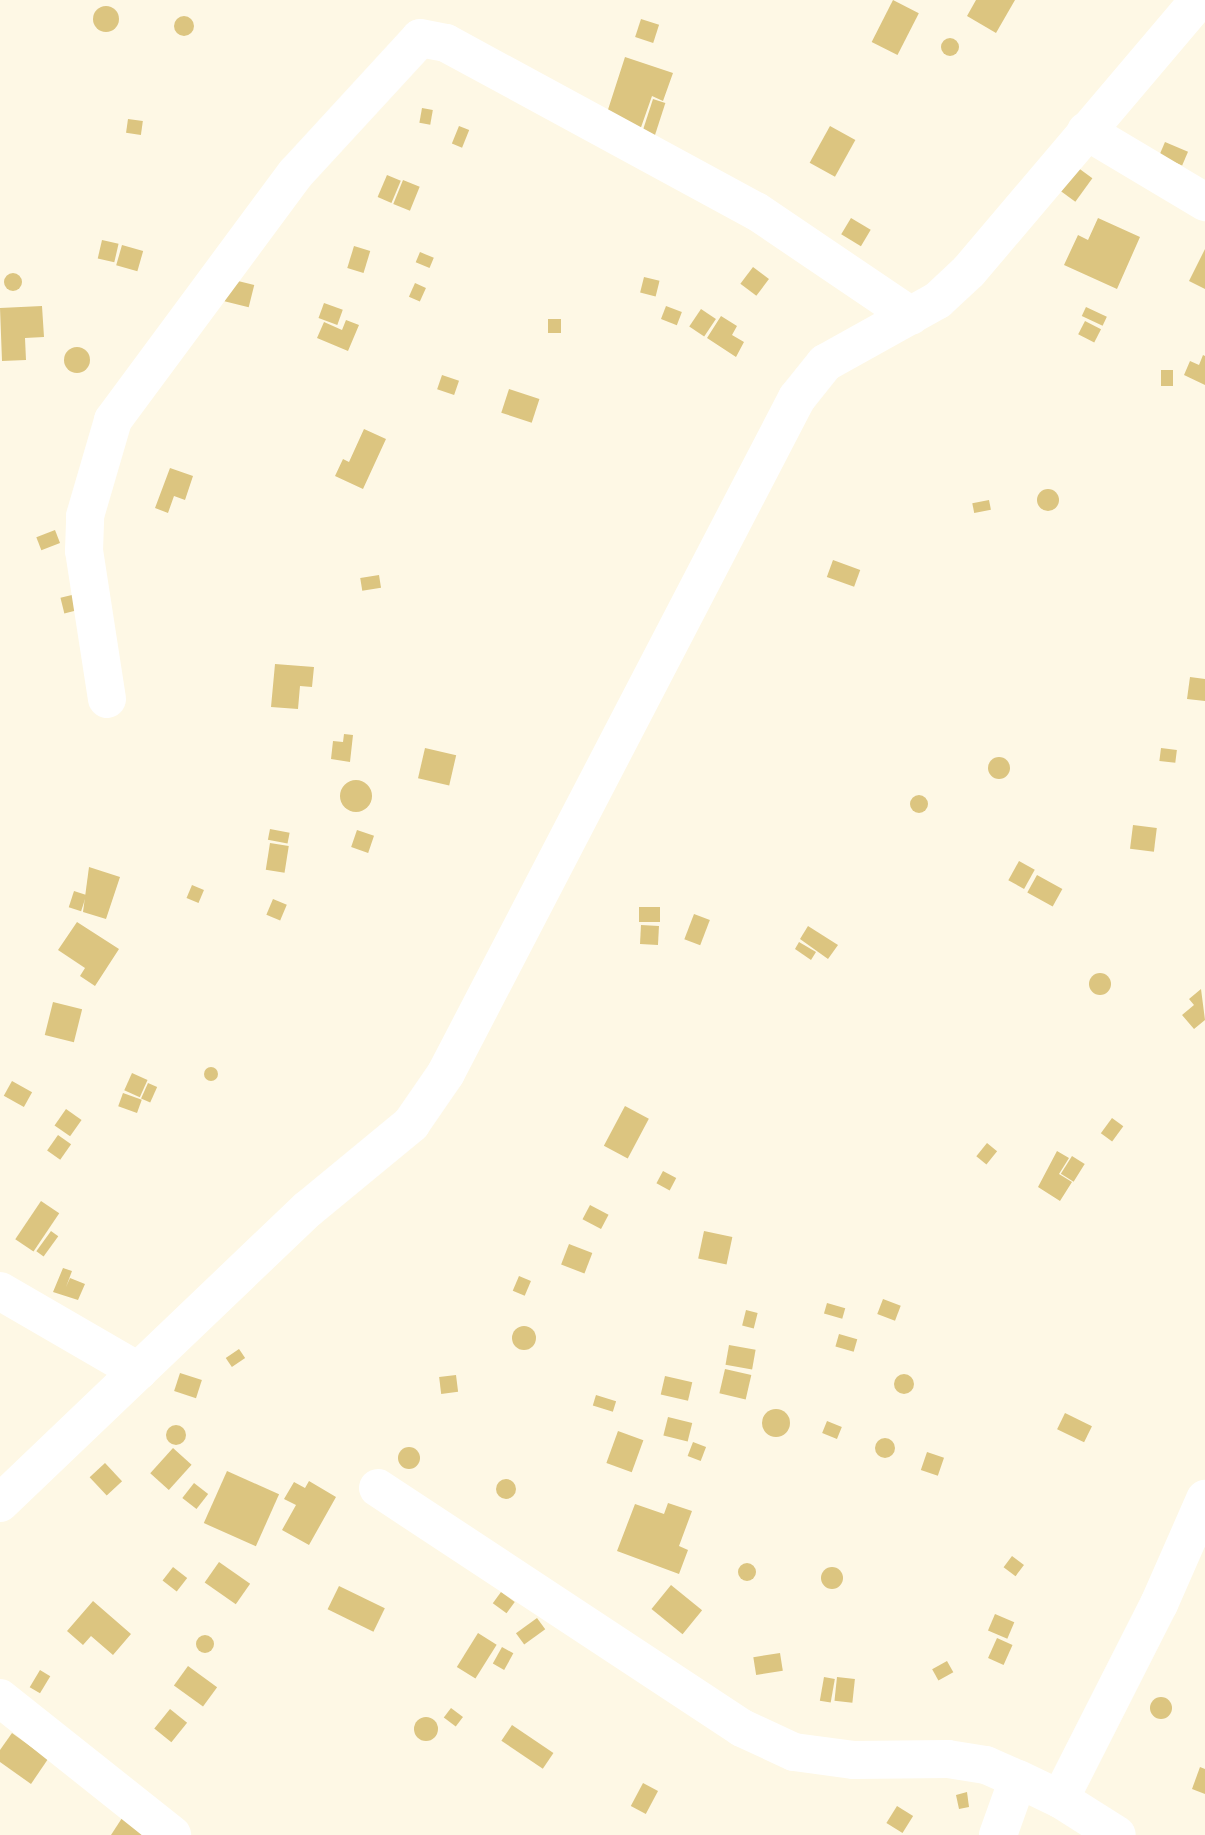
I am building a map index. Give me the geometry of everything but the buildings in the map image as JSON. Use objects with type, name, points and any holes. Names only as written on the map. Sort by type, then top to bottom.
[{"type":"street","points":[[0,1503],[308,1209],[411,1124],[446,1073],[797,398],[825,363],[938,300],[969,271],[1199,0]]},
{"type":"street","points":[[107,699],[84,551],[85,516],[113,420],[296,173],[420,38],[446,43],[756,211],[911,316]]},
{"type":"street","points":[[1086,131],[1205,202]]},
{"type":"street","points":[[0,1291],[138,1371]]},
{"type":"street","points":[[378,1488],[755,1734],[794,1752],[854,1760],[948,1759],[986,1765],[1060,1799],[1117,1835]]},
{"type":"street","points":[[1060,1799],[1159,1604],[1205,1499]]},
{"type":"street","points":[[0,1698],[172,1835]]},
{"type":"street","points":[[998,1835],[1018,1779]]}]
